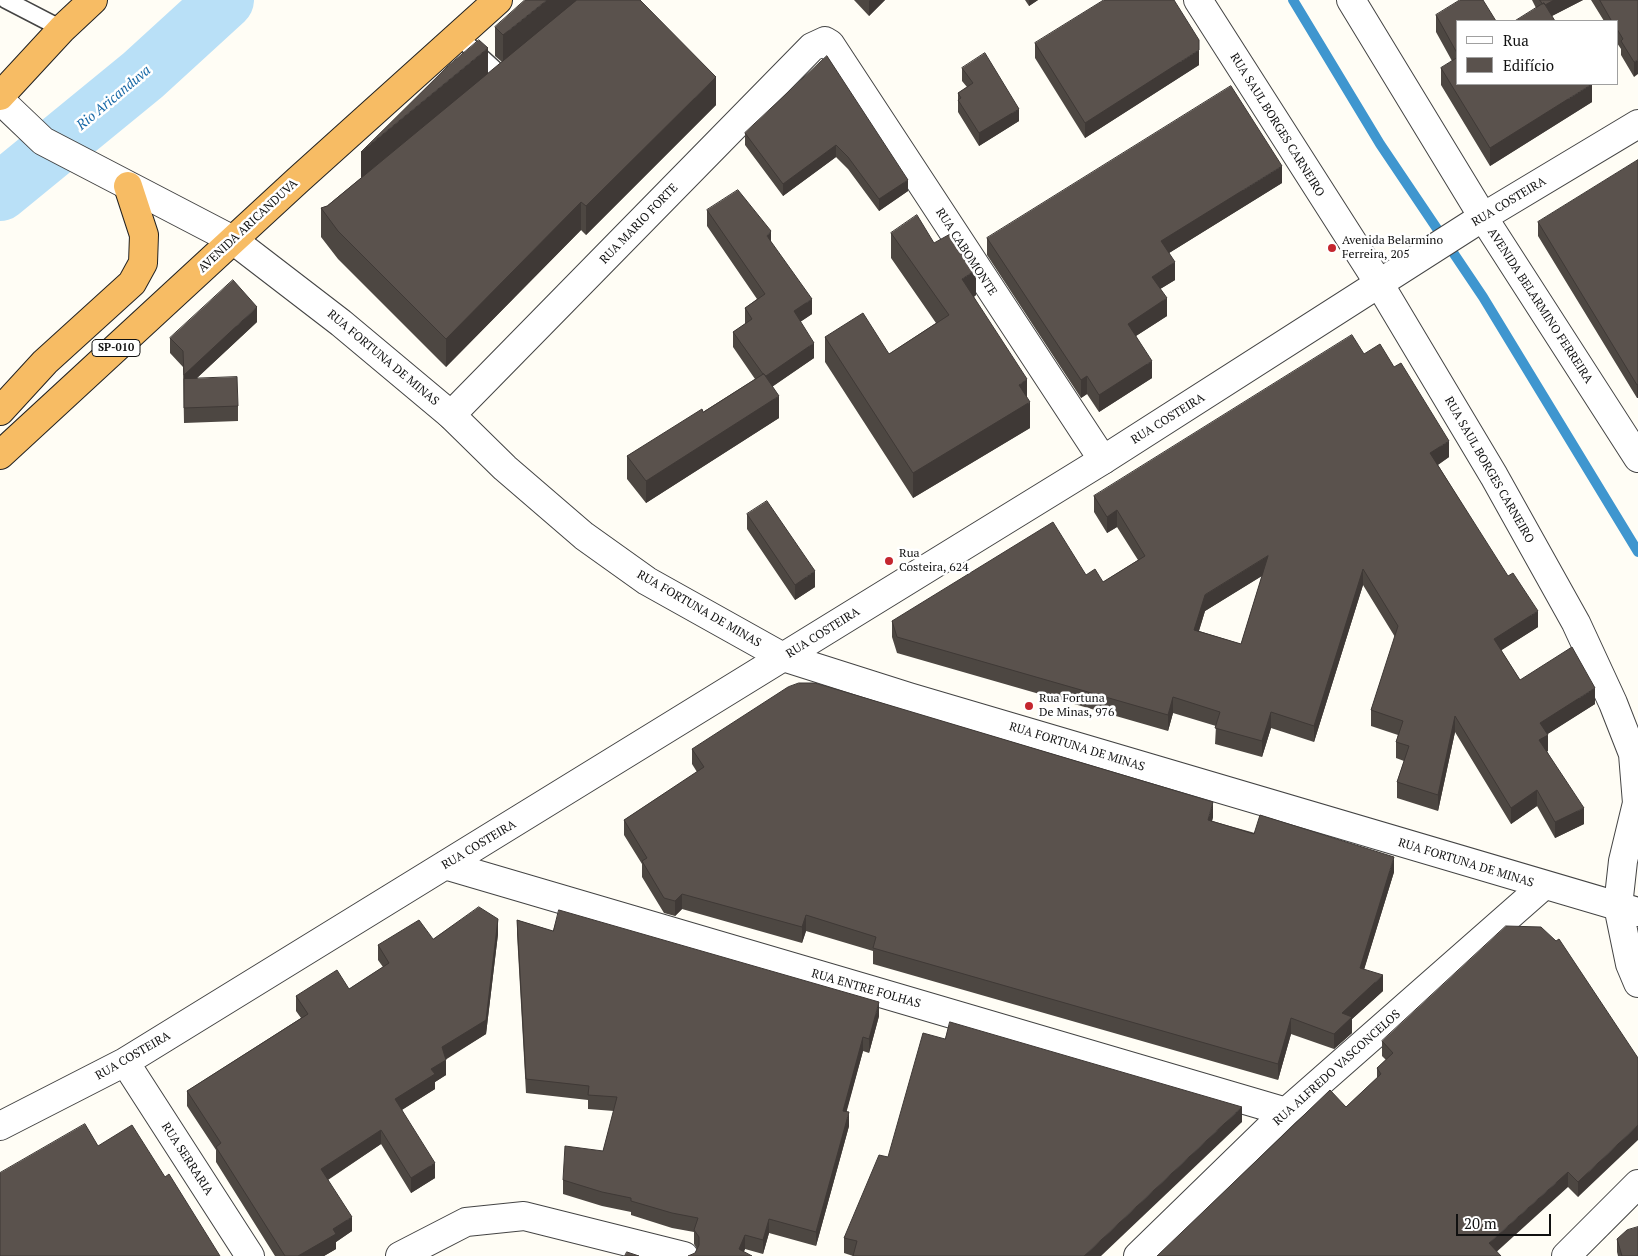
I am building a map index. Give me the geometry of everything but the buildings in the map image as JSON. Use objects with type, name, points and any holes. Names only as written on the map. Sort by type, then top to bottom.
[{"type":"highway","points":[[0,98],[62,29],[93,0]]},
{"type":"highway","name":"AVENIDA ARICANDUVA","points":[[0,455],[457,35],[498,0]]},
{"type":"highway","points":[[0,411],[45,362],[132,283],[143,263],[144,235],[128,186]]},
{"type":"street","name":"RUA SAUL BORGES CARNEIRO","points":[[1198,0],[1380,285],[1490,468],[1576,623],[1613,703],[1633,754],[1637,803],[1623,861],[1628,909],[1630,964],[1638,983]]},
{"type":"street","name":"AVENIDA BELARMINO FERREIRA","points":[[1351,0],[1483,218],[1638,458]]},
{"type":"street","name":"RUA MARIO FORTE","points":[[451,415],[812,47],[820,41],[830,44]]},
{"type":"street","name":"RUA CABOMONTE","points":[[830,44],[1103,460]]},
{"type":"street","name":"RUA FORTUNA DE MINAS","points":[[0,98],[43,141],[128,186],[180,210],[233,240],[341,323],[451,415],[505,468],[584,536],[647,581],[784,658],[918,700],[1543,886],[1628,909]]},
{"type":"street","name":"RUA COSTEIRA","points":[[0,1126],[125,1062],[784,658],[1103,460],[1454,236],[1638,124]]},
{"type":"street","name":"RUA ENTRE FOLHAS","points":[[445,865],[1286,1112]]},
{"type":"street","name":"RUA ALFREDO VASCONCELOS","points":[[1138,1256],[1286,1112],[1543,886]]},
{"type":"street","name":"RUA SERRARIA","points":[[125,1062],[250,1256]]},
{"type":"street","points":[[1566,1256],[1638,1184]]},
{"type":"street","points":[[400,1256],[466,1222],[524,1216],[684,1256]]},
{"type":"lane","points":[[6,0],[62,29]]},
{"type":"lane","points":[[457,35],[503,77]]},
{"type":"lane","points":[[488,90],[517,65]]},
{"type":"waterway","name":"Rio Aricanduva","points":[[0,192],[143,75],[225,0]]},
{"type":"waterway","points":[[1293,0],[1380,144],[1483,297],[1638,552]]},
{"type":"place","name":"Avenida Belarmino Ferreira, 205","points":[[1332,248]]},
{"type":"place","name":"Rua Costeira, 624","points":[[889,561]]},
{"type":"place","name":"Rua Fortuna De Minas, 976","points":[[1029,706]]}]
